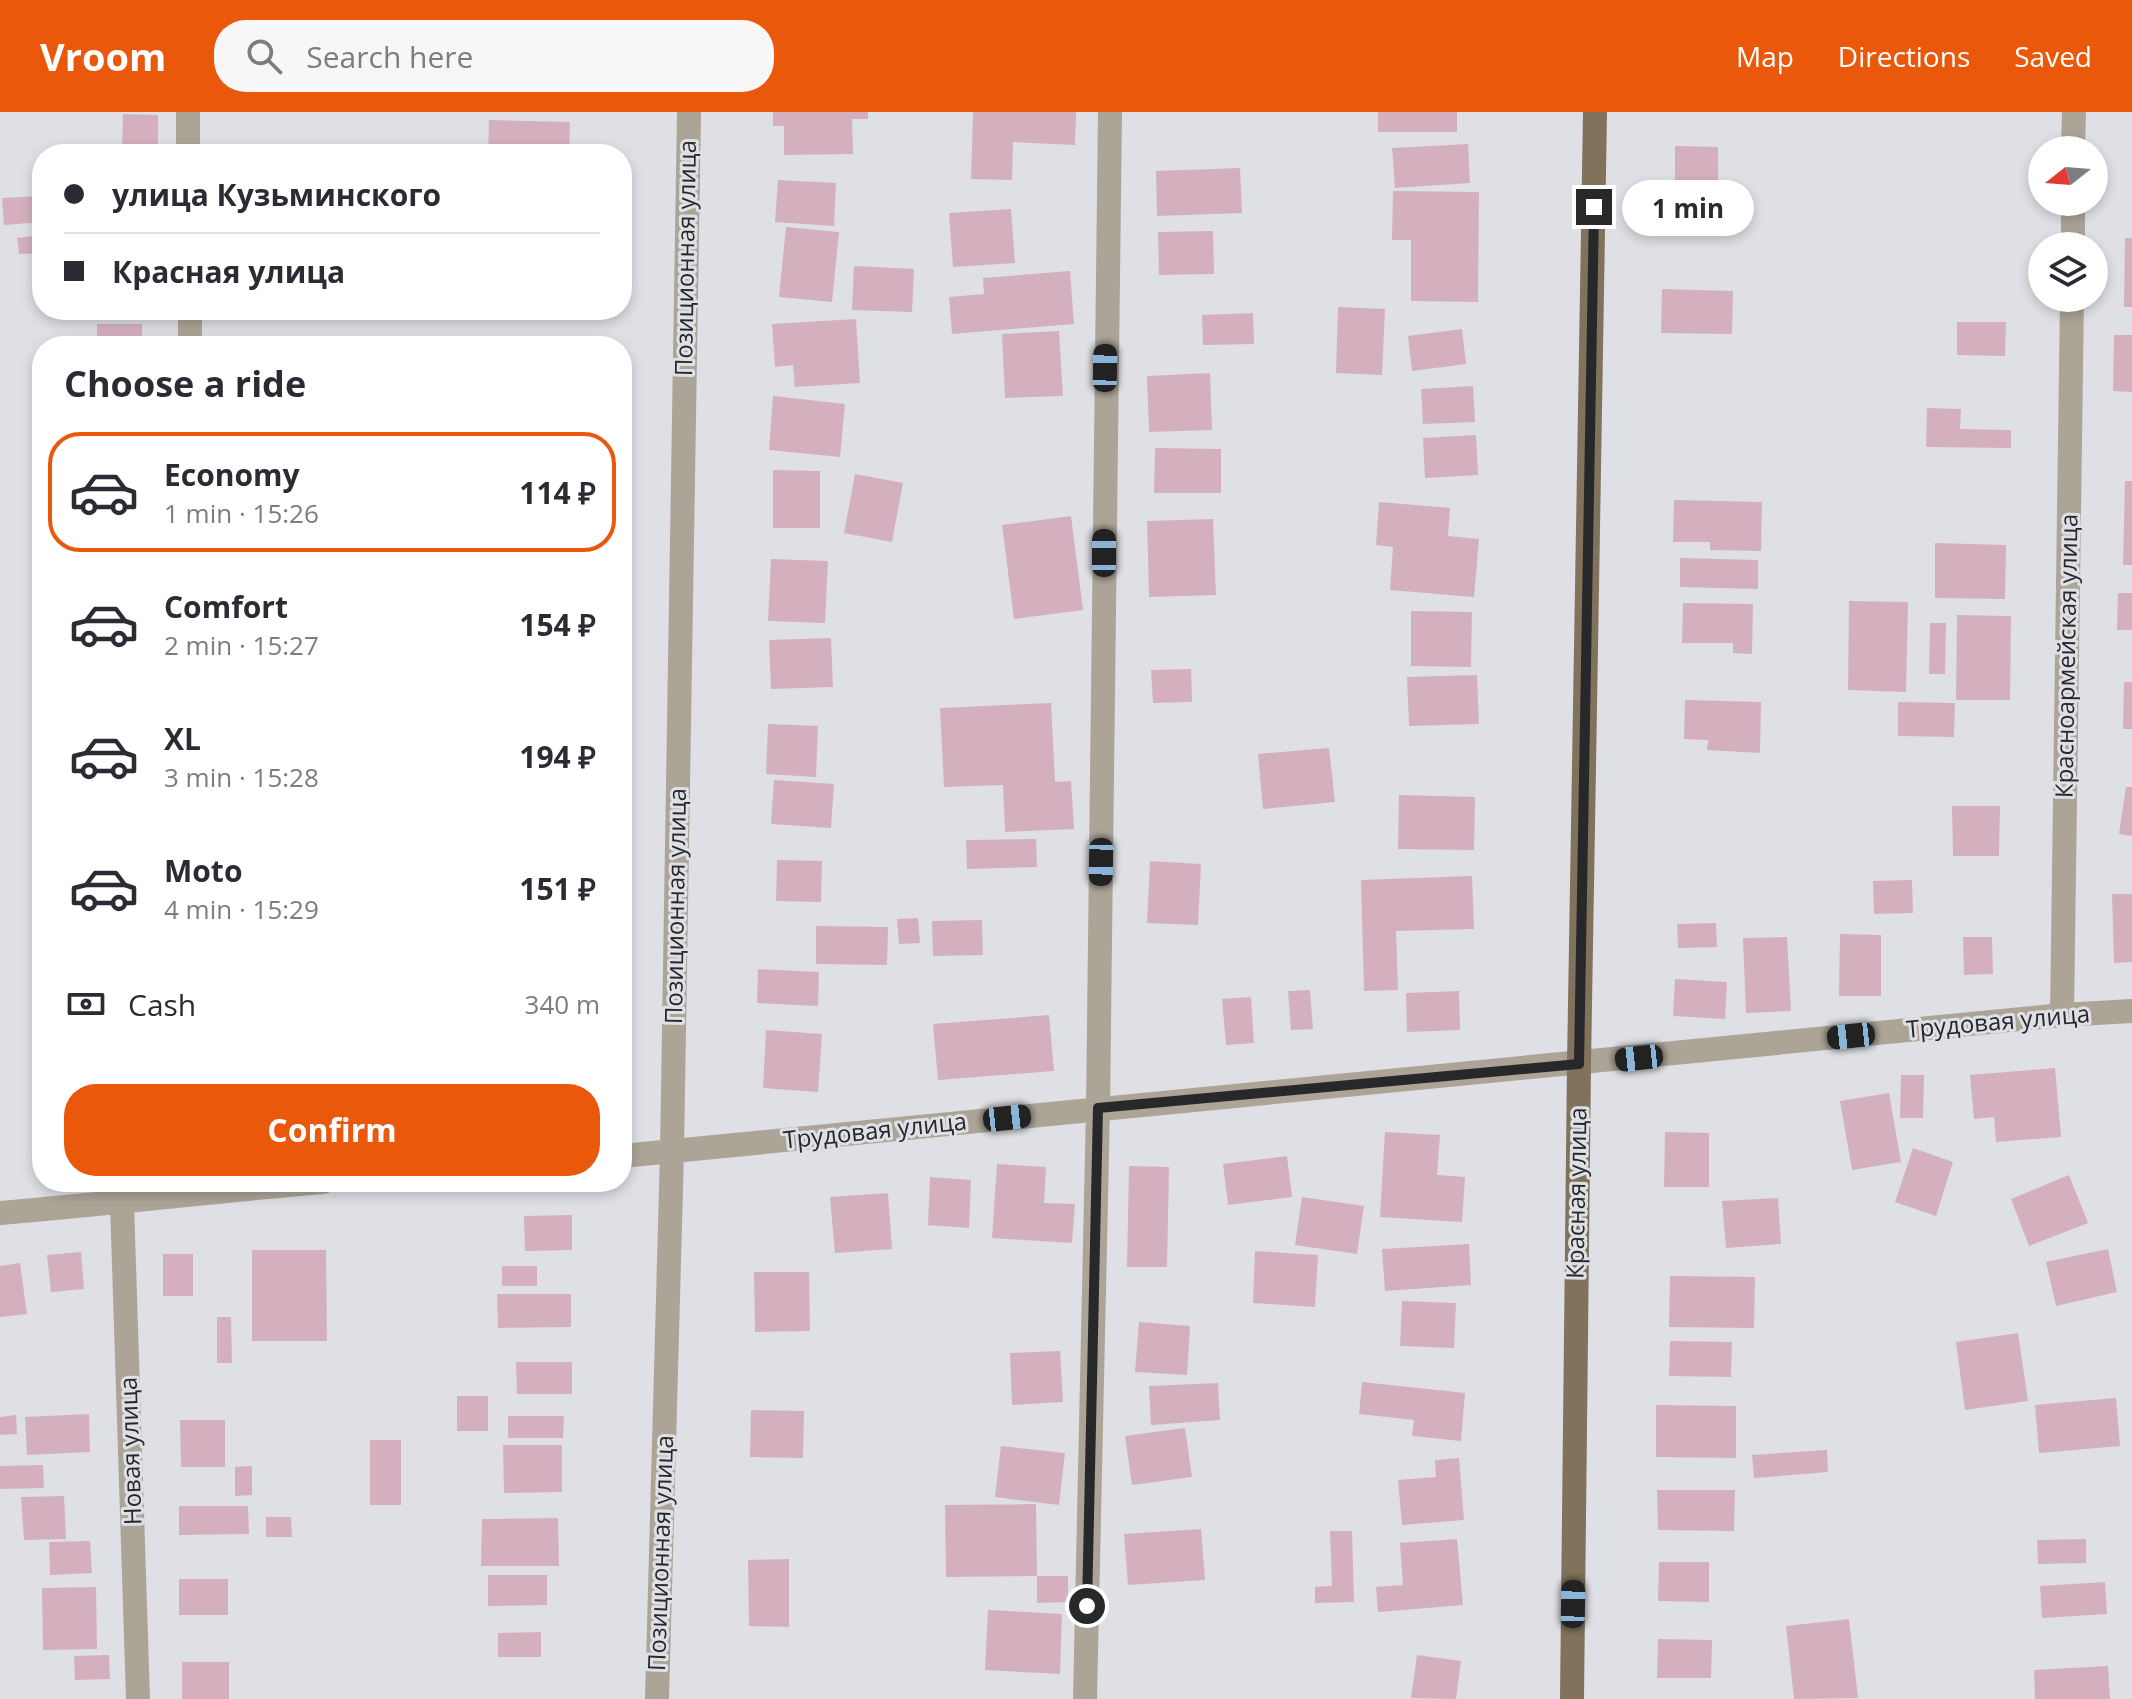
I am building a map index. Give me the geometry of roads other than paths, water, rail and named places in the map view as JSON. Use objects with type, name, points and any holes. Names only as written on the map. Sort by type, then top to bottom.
[{"type":"main road","name":"Красная улица","points":[[1572,1699],[1595,112]]},
{"type":"street","points":[[188,112],[188,144]]},
{"type":"street","name":"Позиционная улица","points":[[657,1699],[672,1152],[689,112]]},
{"type":"street","points":[[1085,1699],[1098,1108],[1110,112]]},
{"type":"street","points":[[2073,136],[2074,112]]},
{"type":"street","name":"Красноармейская улица","points":[[2062,1015],[2072,312]]},
{"type":"street","name":"Трудовая улица","points":[[632,1155],[2062,1015],[2132,1011]]},
{"type":"street","points":[[0,1213],[122,1203],[171,1192]]},
{"type":"street","name":"Новая улица","points":[[122,1203],[138,1699]]}]
